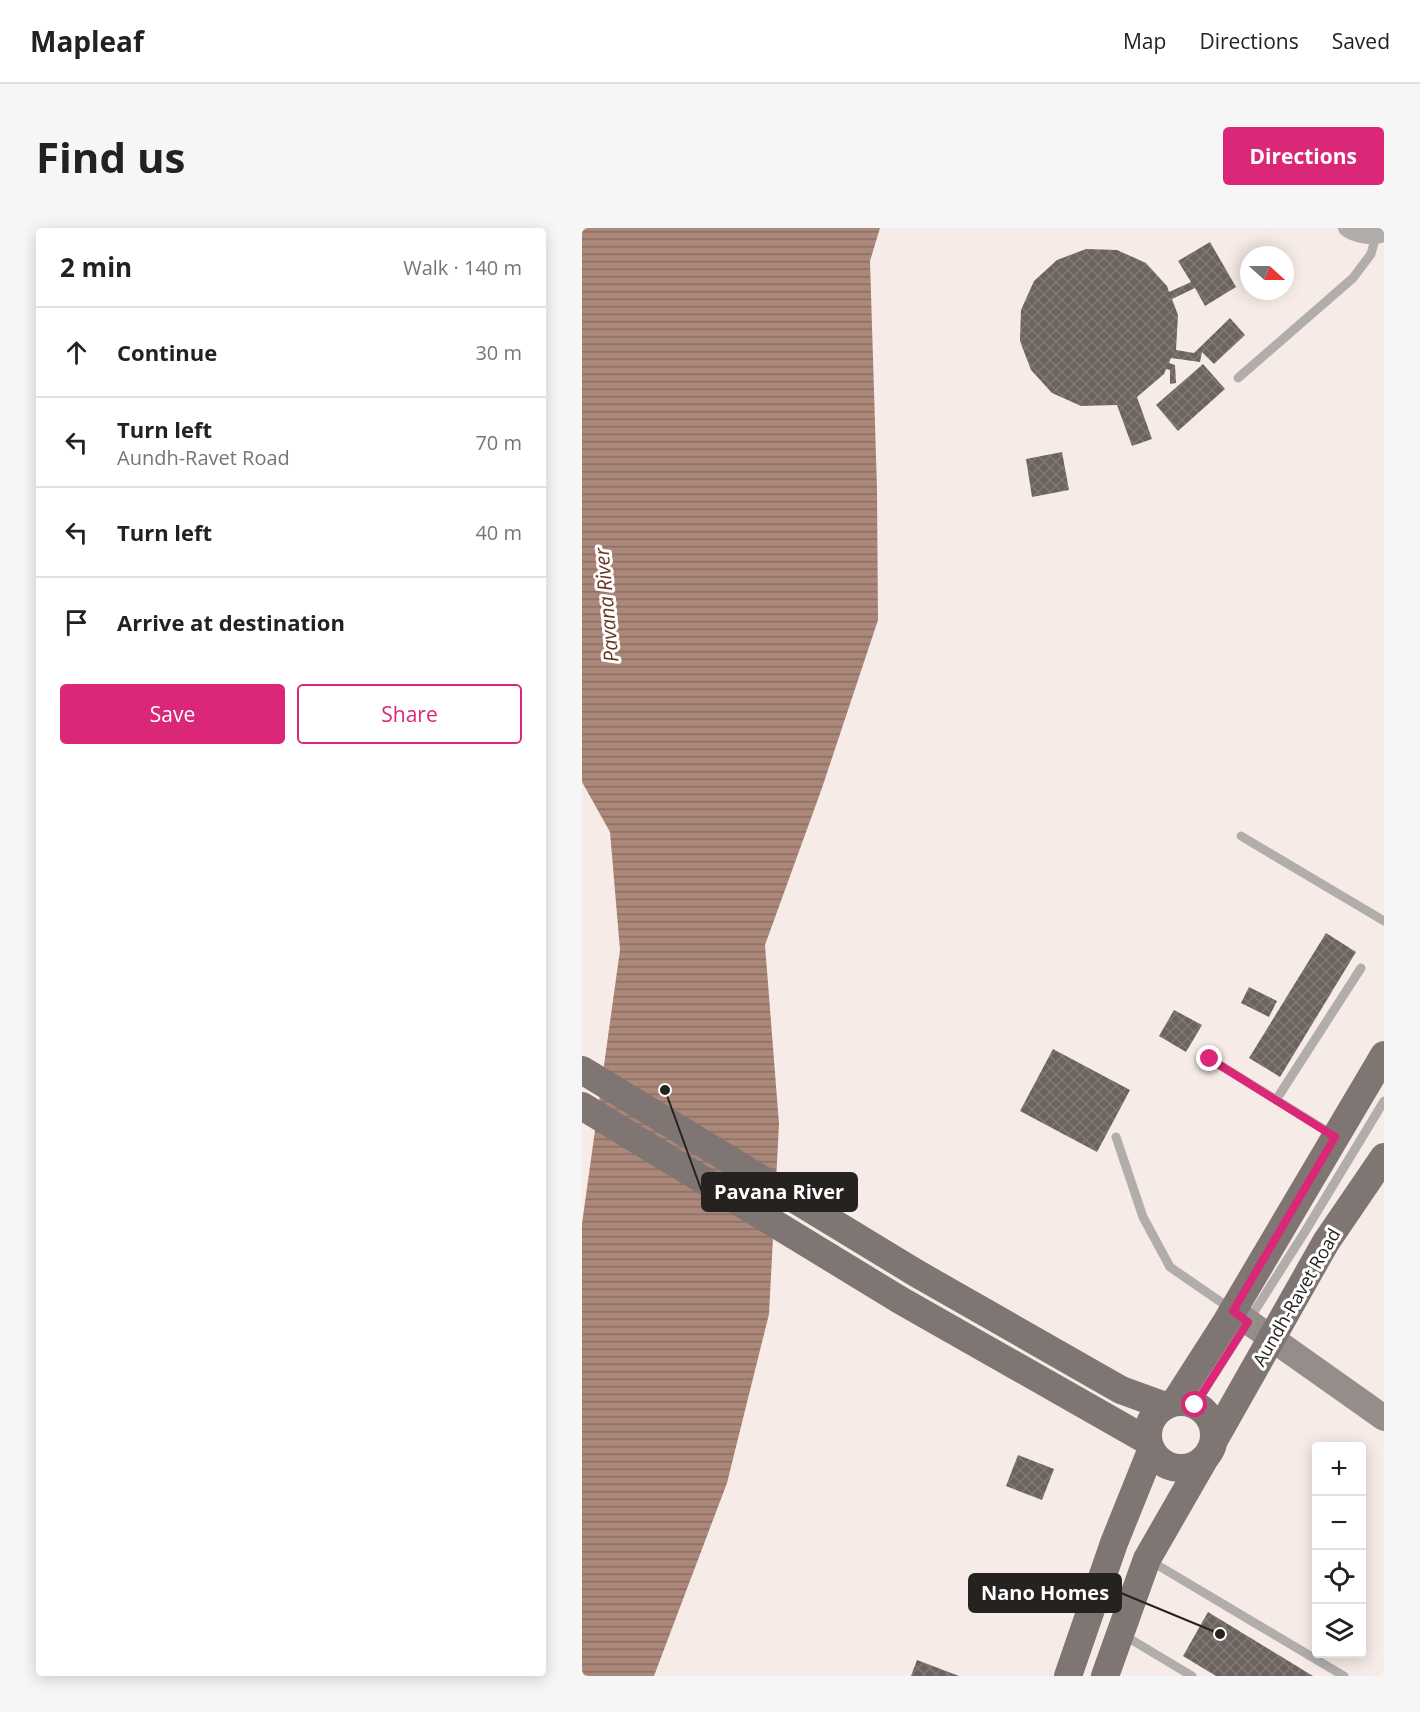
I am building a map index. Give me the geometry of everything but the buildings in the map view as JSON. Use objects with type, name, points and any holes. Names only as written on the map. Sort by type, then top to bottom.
[{"type":"main road","points":[[1068,1676],[1150,1446],[1150,1421],[1178,1404],[1240,1316],[1335,1137],[1384,1055]]},
{"type":"main road","points":[[582,1070],[916,1273],[1121,1390],[1178,1404],[1210,1419],[1209,1449],[1196,1464],[1176,1468],[1166,1465],[1150,1446],[900,1300],[582,1106]]},
{"type":"main road","name":"Aundh-Ravet Road","points":[[1105,1676],[1147,1559],[1326,1242],[1384,1157]]},
{"type":"street","points":[[1347,228],[1351,231],[1380,234]]},
{"type":"street","points":[[1240,1316],[1384,1418]]},
{"type":"lane","points":[[1238,378],[1353,278],[1371,254],[1380,234]]},
{"type":"lane","points":[[1241,836],[1384,921]]},
{"type":"lane","points":[[1276,1100],[1361,968]]},
{"type":"lane","points":[[1210,1059],[1335,1137]]},
{"type":"lane","points":[[1116,1137],[1143,1217],[1170,1267],[1240,1316],[1384,1101]]},
{"type":"lane","points":[[1147,1559],[1344,1676]]},
{"type":"lane","points":[[1120,1633],[1192,1676]]},
{"type":"water","points":[[582,228],[880,228],[870,261],[877,489],[878,620],[822,788],[765,945],[779,1124],[769,1314],[727,1483],[654,1676],[582,1676],[582,1224],[620,950],[610,832],[582,782]]},
{"type":"place","name":"Pavana River","points":[[665,1090]]},
{"type":"place","name":"Nano Homes","points":[[1220,1634]]},
{"type":"route","points":[[1195,1405],[1248,1322],[1233,1311],[1335,1137],[1210,1059]]}]
